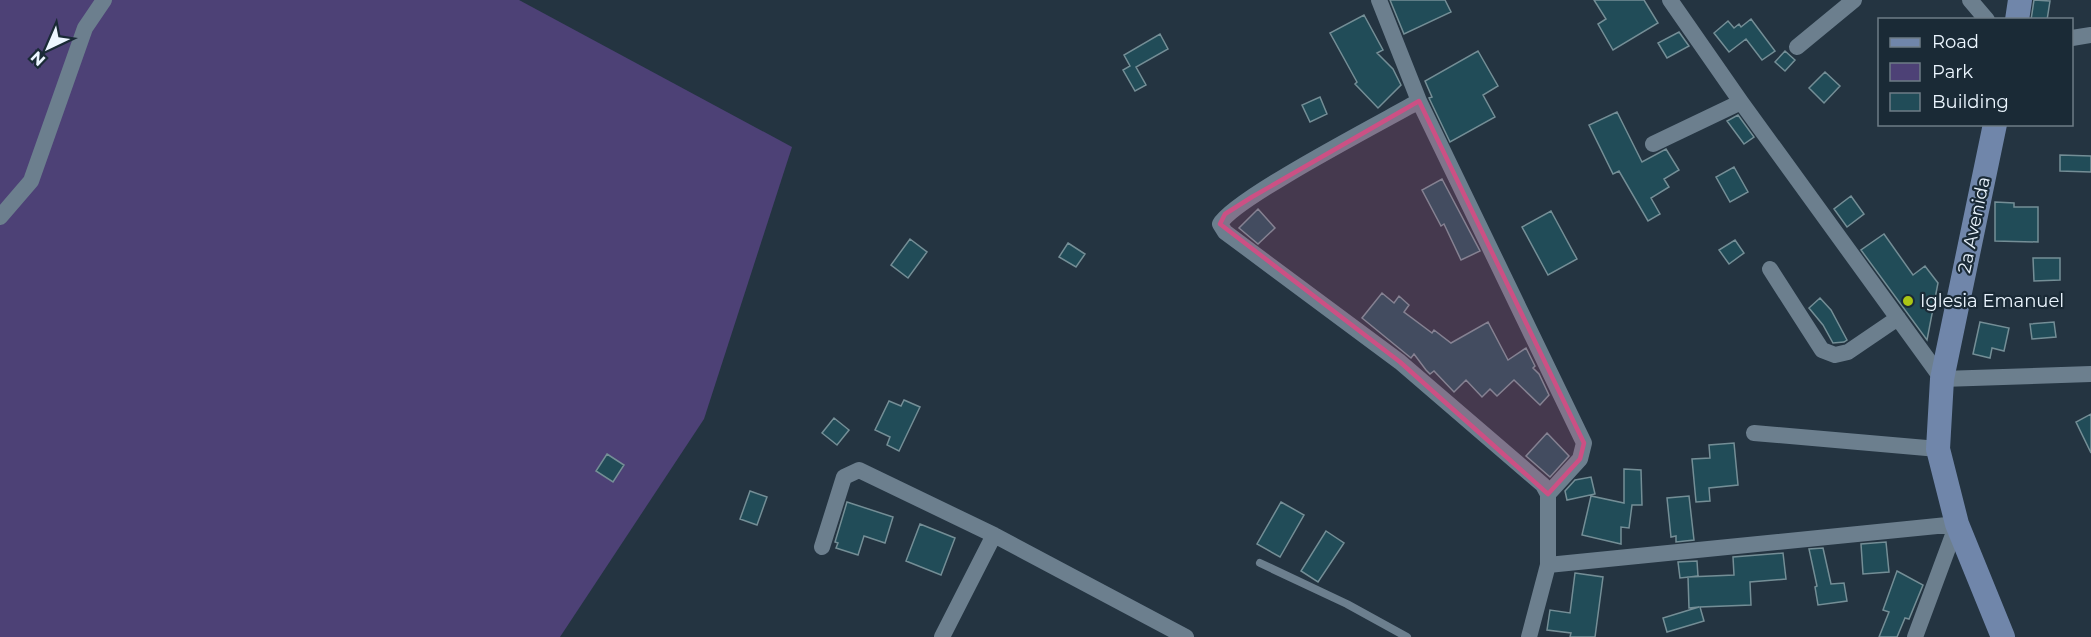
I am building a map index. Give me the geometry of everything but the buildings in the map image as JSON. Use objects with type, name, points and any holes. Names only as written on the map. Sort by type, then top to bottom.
[{"type":"street","points":[[0,217],[31,181],[85,28],[104,0]]},
{"type":"street","points":[[1379,0],[1419,101],[1584,443],[1580,459],[1548,494]]},
{"type":"street","points":[[1670,0],[1942,379],[2091,374]]},
{"type":"street","points":[[1797,47],[1854,0]]},
{"type":"street","points":[[1970,0],[1986,18]]},
{"type":"street","points":[[2017,18],[2020,0]]},
{"type":"street","points":[[2073,38],[2091,35]]},
{"type":"street","points":[[1419,101],[1252,197],[1225,214],[1220,224],[1225,232],[1400,362],[1543,485],[1548,494],[1548,566],[1529,637]]},
{"type":"street","points":[[1653,144],[1741,102]]},
{"type":"street","name":"2a Avenida","points":[[1995,126],[1942,379],[1938,449],[1957,524],[2003,637]]},
{"type":"street","points":[[1770,269],[1822,350],[1835,355],[1848,352],[1898,318]]},
{"type":"street","points":[[1754,433],[1938,449]]},
{"type":"street","points":[[822,548],[844,477],[859,470],[994,535],[1186,637]]},
{"type":"street","points":[[1548,566],[1957,524],[1914,637]]},
{"type":"street","points":[[942,637],[994,535]]},
{"type":"lane","points":[[1260,563],[1347,604],[1407,637]]},
{"type":"highlighted area","points":[[1419,101],[1584,443],[1580,459],[1548,494],[1400,362],[1220,224],[1225,214],[1252,197]]},
{"type":"green space","points":[[0,0],[519,0],[792,147],[704,419],[560,637],[0,637]]},
{"type":"place","name":"Iglesia Emanuel","points":[[1908,301]]}]
